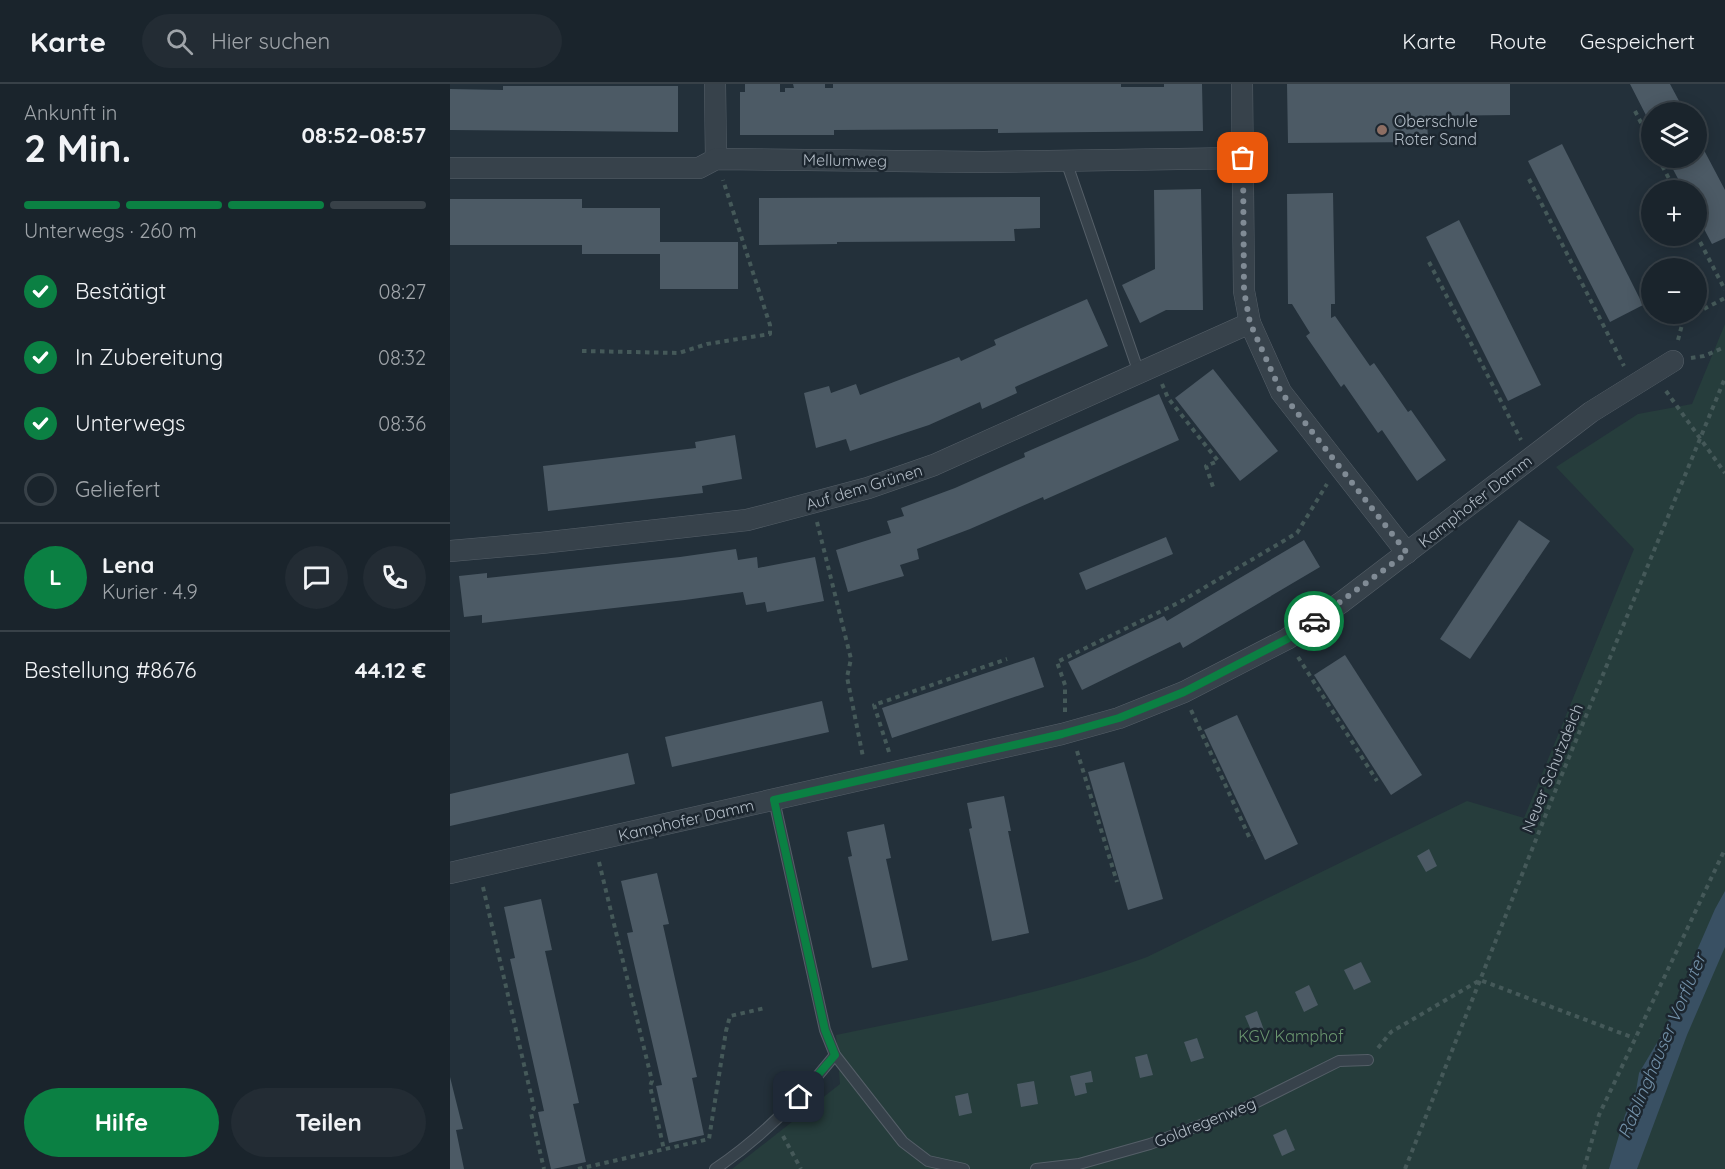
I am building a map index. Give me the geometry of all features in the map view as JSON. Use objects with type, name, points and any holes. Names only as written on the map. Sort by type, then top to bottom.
[{"type":"street","points":[[715,84],[716,159]]},
{"type":"street","points":[[1242,84],[1244,291],[1250,323],[1281,392],[1407,553]]},
{"type":"street","name":"Mellumweg","points":[[450,168],[699,168],[716,159],[1065,161],[1243,158]]},
{"type":"street","name":"Auf dem Grünen","points":[[450,551],[747,520],[814,504],[934,465],[1250,323]]},
{"type":"street","name":"Kamphofer Damm","points":[[450,873],[1072,731],[1119,718],[1184,692],[1287,639],[1342,602],[1591,412],[1673,361]]},
{"type":"lane","points":[[1065,161],[1146,369]]},
{"type":"lane","points":[[774,800],[825,1030],[835,1055],[903,1142],[928,1161],[964,1169]]},
{"type":"lane","points":[[715,1169],[742,1151],[775,1122],[835,1055]]},
{"type":"lane","name":"Goldregenweg","points":[[1036,1169],[1079,1164],[1150,1144],[1243,1109],[1339,1061],[1368,1060]]},
{"type":"path","points":[[1635,111],[1641,123]]},
{"type":"path","points":[[582,351],[679,353],[707,344],[770,334],[770,325],[716,159]]},
{"type":"path","points":[[1529,179],[1634,386]]},
{"type":"path","points":[[1702,246],[1725,290]]},
{"type":"path","points":[[1430,262],[1531,458]]},
{"type":"path","points":[[1707,308],[1725,298]]},
{"type":"path","points":[[1682,324],[1673,361],[1704,356],[1725,347]]},
{"type":"path","points":[[1146,369],[1218,461],[1206,466],[1214,490]]},
{"type":"path","points":[[1654,374],[1725,473]]},
{"type":"path","name":"Neuer Schutzdeich","points":[[1406,1169],[1563,773],[1725,378]]},
{"type":"path","points":[[1117,882],[1064,709],[1065,685],[1057,662],[1180,602],[1297,533],[1338,465]]},
{"type":"path","points":[[814,504],[851,659],[847,677],[868,778]]},
{"type":"path","points":[[1287,639],[1377,781]]},
{"type":"path","points":[[894,772],[874,705],[1007,659]]},
{"type":"path","points":[[1184,692],[1195,721],[1251,841]]},
{"type":"path","points":[[594,841],[652,1081],[650,1086],[664,1150]]},
{"type":"path","points":[[1584,1169],[1599,1115],[1725,849]]},
{"type":"path","points":[[478,867],[534,1108],[531,1113],[544,1169]]},
{"type":"path","points":[[1368,1060],[1391,1032],[1480,980],[1634,1038]]},
{"type":"path","points":[[578,1169],[709,1140],[730,1016],[765,1008]]},
{"type":"path","points":[[775,1122],[801,1169]]},
{"type":"green space","name":"KGV Kamphof","points":[[1725,324],[1725,1169],[732,1169],[840,1084],[836,1035],[1032,992],[1147,957],[1467,801],[1524,818],[1634,549],[1556,467],[1638,414],[1692,404]]},
{"type":"water","name":"Rablinghauser Vorfluter","points":[[1725,891],[1725,947],[1687,1035],[1637,1169],[1609,1169],[1625,1115],[1636,1091],[1639,1073],[1661,1036],[1687,981],[1692,962]]},
{"type":"building","points":[[745,84],[780,84],[780,92],[785,92],[785,88],[794,88],[793,84],[825,84],[825,88],[833,88],[833,84],[1121,84],[1121,87],[1164,87],[1164,84],[1202,84],[1203,131],[998,133],[998,129],[834,130],[834,135],[740,135],[740,92],[745,92]]},
{"type":"building","points":[[1287,84],[1510,84],[1510,115],[1427,116],[1428,142],[1288,143]]},
{"type":"building","points":[[1630,84],[1670,84],[1680,102],[1641,102],[1641,106]]},
{"type":"building","points":[[503,86],[678,86],[678,132],[450,130],[450,89],[503,90]]},
{"type":"building","points":[[1562,144],[1641,301],[1641,306],[1610,322],[1528,161]]},
{"type":"building","points":[[1707,156],[1725,190],[1725,238],[1712,244],[1707,235],[1707,180],[1679,180],[1672,168],[1707,168]]},
{"type":"building","points":[[1201,189],[1203,310],[1166,310],[1140,323],[1122,285],[1155,269],[1154,190]]},
{"type":"building","points":[[1333,193],[1335,304],[1331,304],[1331,318],[1335,316],[1370,366],[1374,363],[1408,412],[1411,410],[1446,460],[1417,481],[1382,430],[1378,433],[1344,384],[1341,387],[1306,336],[1310,333],[1292,304],[1288,304],[1287,194]]},
{"type":"building","points":[[1040,197],[1040,228],[1014,229],[1015,241],[759,245],[759,198]]},
{"type":"building","points":[[450,199],[582,199],[582,208],[660,208],[660,242],[738,242],[738,289],[660,289],[660,254],[582,254],[582,245],[450,245]]},
{"type":"building","points":[[1459,220],[1541,385],[1508,401],[1426,237]]},
{"type":"building","points":[[1087,299],[1108,346],[1015,387],[1017,393],[982,409],[980,402],[929,425],[850,451],[846,439],[816,448],[804,393],[829,386],[831,393],[856,384],[860,395],[959,357],[961,361],[996,345],[994,340]]},
{"type":"building","points":[[1213,369],[1278,451],[1240,481],[1175,398]]},
{"type":"building","points":[[1159,394],[1179,440],[1044,500],[1043,497],[917,549],[919,559],[900,565],[904,576],[848,592],[836,550],[891,533],[887,521],[904,516],[901,508],[955,488],[1025,457],[1024,453]]},
{"type":"building","points":[[735,435],[742,479],[702,486],[703,493],[548,511],[543,466],[696,448],[695,442]]},
{"type":"building","points":[[1519,520],[1550,541],[1470,659],[1440,639]]},
{"type":"building","points":[[1166,537],[1173,554],[1086,590],[1079,573]]},
{"type":"building","points":[[1304,540],[1320,567],[1183,648],[1180,642],[1082,690],[1068,662],[1164,616],[1167,621]]},
{"type":"building","points":[[736,549],[738,560],[757,557],[758,568],[815,557],[824,601],[767,612],[765,602],[746,605],[743,592],[482,623],[482,615],[464,617],[459,576],[487,573],[487,578]]},
{"type":"building","points":[[1345,655],[1422,775],[1391,795],[1314,675]]},
{"type":"building","points":[[1034,657],[1044,687],[892,738],[882,708]]},
{"type":"building","points":[[822,701],[829,732],[672,767],[665,737]]},
{"type":"building","points":[[1237,715],[1298,844],[1265,860],[1204,730]]},
{"type":"building","points":[[628,753],[635,784],[450,826],[450,794]]},
{"type":"building","points":[[1124,762],[1163,899],[1128,910],[1088,772]]},
{"type":"building","points":[[1004,796],[1011,831],[1008,831],[1029,933],[992,941],[969,829],[972,828],[967,803]]},
{"type":"building","points":[[884,824],[891,858],[886,859],[908,960],[872,968],[848,857],[852,856],[847,832]]},
{"type":"building","points":[[1429,849],[1437,866],[1426,872],[1417,856]]},
{"type":"building","points":[[657,873],[669,924],[663,925],[697,1077],[692,1078],[704,1135],[669,1143],[656,1086],[662,1085],[627,933],[633,932],[621,881]]},
{"type":"building","points":[[541,899],[552,950],[545,951],[579,1103],[573,1104],[586,1162],[553,1169],[551,1169],[538,1112],[544,1111],[510,959],[515,958],[504,907]]},
{"type":"building","points":[[1361,962],[1371,982],[1354,990],[1344,970]]},
{"type":"building","points":[[1309,985],[1318,1005],[1304,1012],[1295,992]]},
{"type":"building","points":[[1257,1011],[1264,1030],[1253,1035],[1245,1016]]},
{"type":"building","points":[[1197,1038],[1204,1058],[1191,1062],[1184,1042]]},
{"type":"building","points":[[1147,1054],[1153,1075],[1140,1078],[1135,1057]]},
{"type":"building","points":[[1091,1071],[1093,1082],[1085,1083],[1087,1093],[1075,1096],[1070,1076]]},
{"type":"building","points":[[450,1077],[463,1129],[456,1130],[464,1169],[450,1169]]},
{"type":"building","points":[[1034,1081],[1038,1104],[1021,1107],[1017,1084]]},
{"type":"building","points":[[968,1093],[972,1113],[959,1116],[955,1096]]},
{"type":"building","points":[[1286,1129],[1295,1150],[1282,1156],[1273,1135]]},
{"type":"way so far","points":[[1243,158],[1244,291],[1250,323],[1281,392],[1407,553],[1314,621]]},
{"type":"place","name":"Oberschule Roter Sand","points":[[1382,130]]},
{"type":"route","points":[[799,1097],[835,1055],[825,1030],[774,800],[1062,734],[1119,718],[1184,692],[1287,639],[1314,621]]}]
